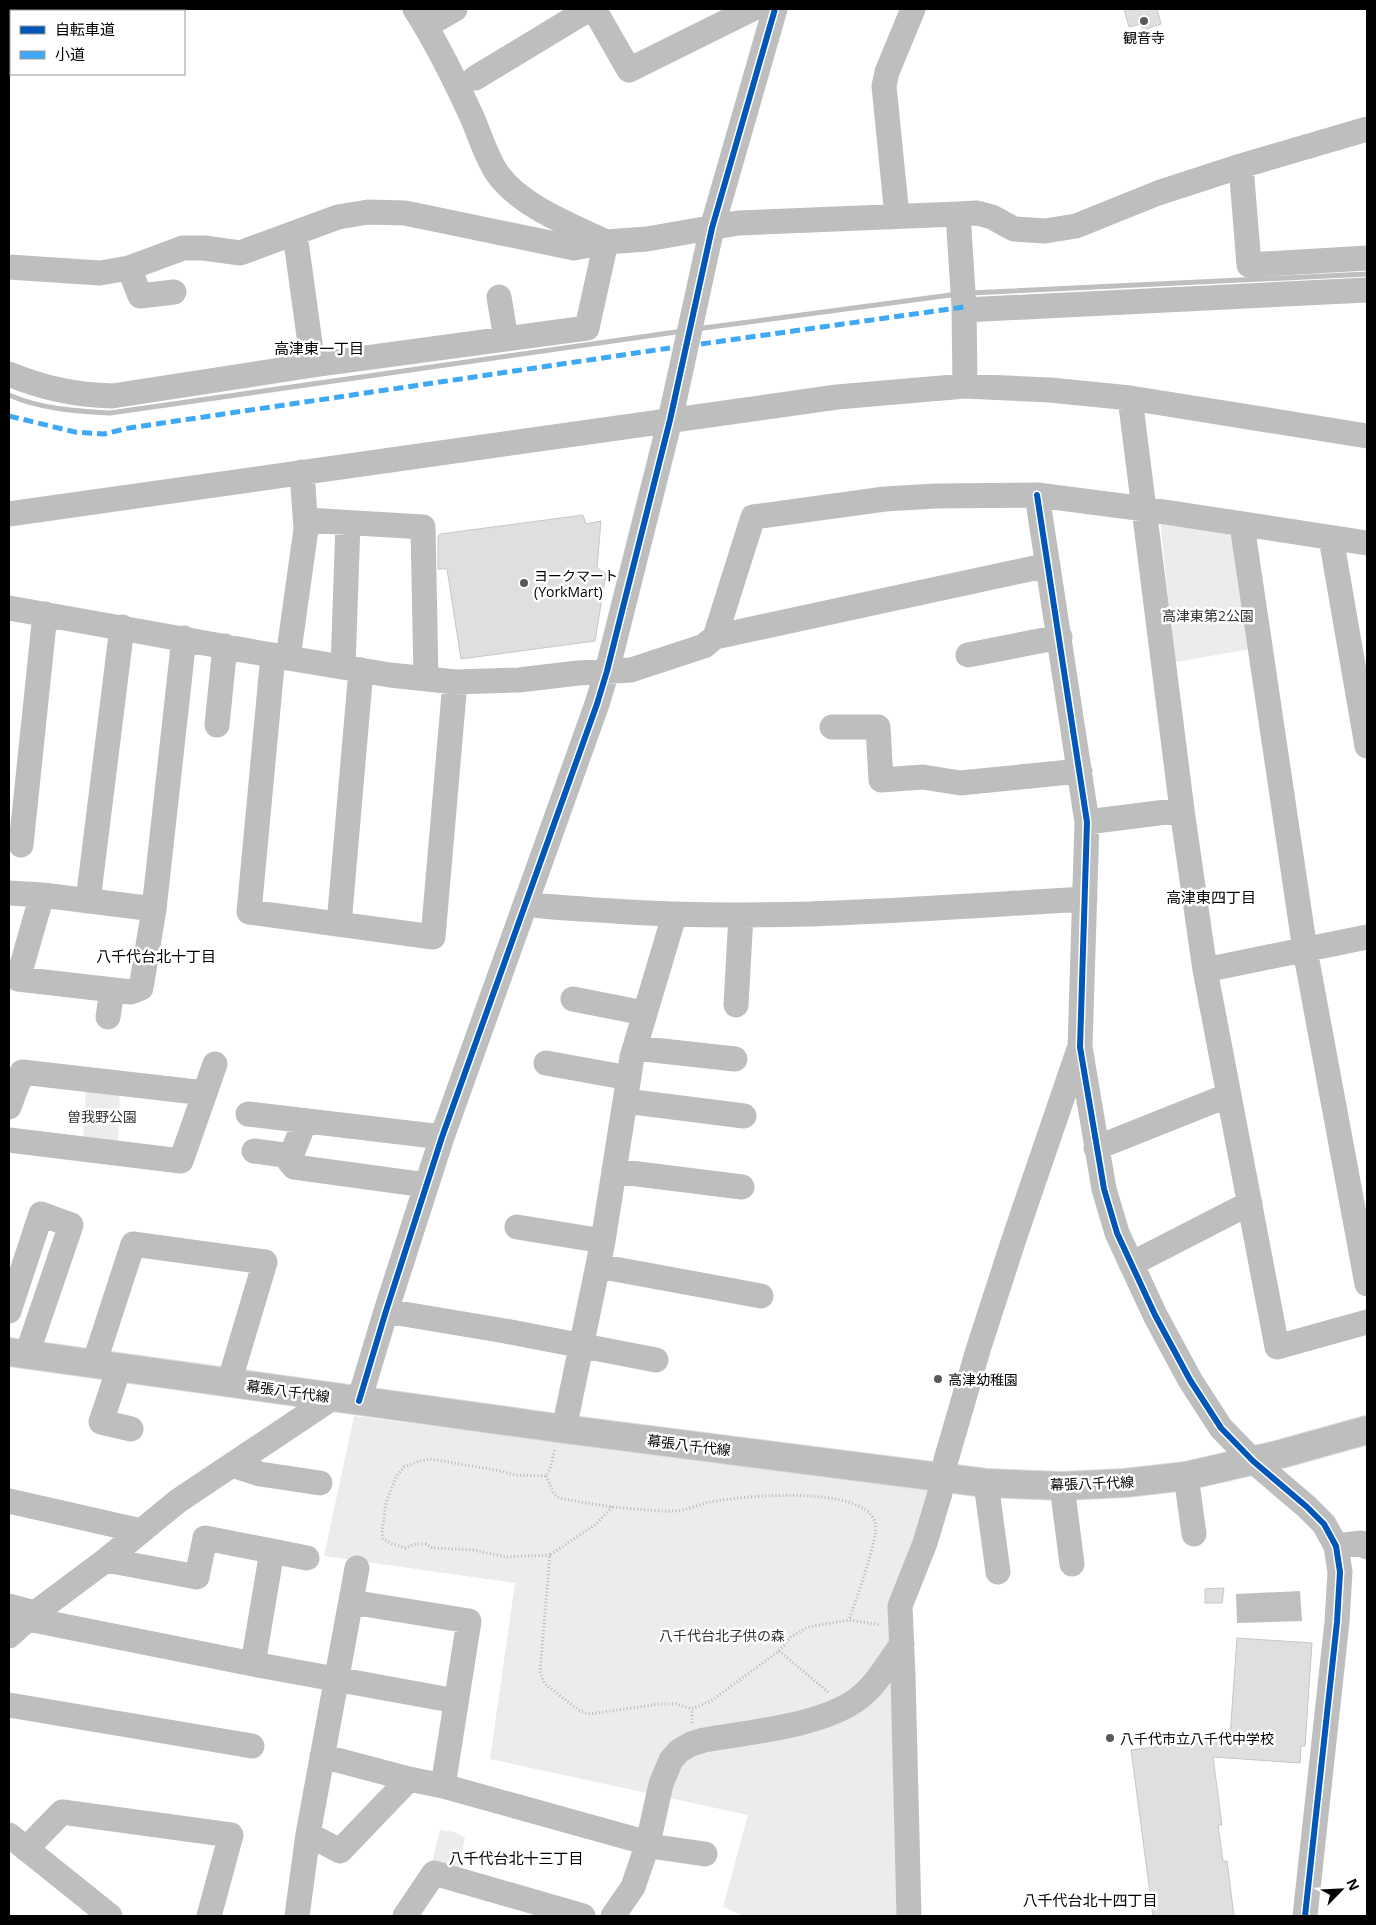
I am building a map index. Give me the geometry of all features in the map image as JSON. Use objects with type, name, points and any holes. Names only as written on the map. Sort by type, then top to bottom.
[{"type":"main road","name":"幕張八千代線","points":[[18,1353],[359,1401],[561,1436],[986,1483],[1062,1486],[1125,1483],[1186,1476],[1253,1461],[1367,1430]]},
{"type":"street","points":[[455,9],[420,18],[461,93],[497,173],[539,209],[606,242]]},
{"type":"street","points":[[475,78],[589,9]]},
{"type":"street","points":[[594,9],[629,70],[752,9]]},
{"type":"street","points":[[359,1401],[442,1137],[597,704],[607,671],[670,420],[712,228],[776,9]]},
{"type":"street","points":[[897,216],[884,86],[887,72],[913,9]]},
{"type":"street","points":[[9,267],[100,273],[129,268],[183,248],[204,248],[240,253],[338,217],[387,211],[406,213],[574,248],[606,242],[647,240],[738,223],[897,216],[977,214],[992,217],[1014,229],[1045,232],[1076,226],[1158,193],[1241,166],[1367,129]]},
{"type":"street","points":[[1241,166],[1248,265],[1367,258]]},
{"type":"street","points":[[958,214],[964,299],[965,386]]},
{"type":"street","points":[[295,234],[313,365]]},
{"type":"street","points":[[9,374],[36,385],[86,395],[112,396],[313,365],[587,328],[606,242]]},
{"type":"street","points":[[129,268],[140,296],[174,292]]},
{"type":"street","points":[[964,299],[1367,290]]},
{"type":"street","points":[[499,297],[506,339]]},
{"type":"street","points":[[9,514],[837,396],[965,386],[1050,390],[1130,398],[1367,436]]},
{"type":"street","points":[[1130,398],[1182,810],[1206,970],[1277,1347],[1367,1322]]},
{"type":"street","points":[[302,472],[306,529],[280,657],[249,912],[433,937],[455,682]]},
{"type":"street","points":[[1037,495],[1087,822],[1080,1046],[1104,1189],[1117,1233],[1131,1264],[1190,1380],[1221,1428],[1253,1461],[1324,1524],[1336,1546],[1340,1572],[1337,1622],[1305,1916]]},
{"type":"street","points":[[715,637],[753,517],[884,499],[935,496],[1037,495],[1145,509],[1367,543]]},
{"type":"street","points":[[306,520],[423,527],[426,679]]},
{"type":"street","points":[[339,924],[352,669],[348,523]]},
{"type":"street","points":[[1242,525],[1305,950],[1367,1284]]},
{"type":"street","points":[[1330,538],[1367,746]]},
{"type":"street","points":[[9,608],[352,669],[455,682],[519,680],[578,673],[631,670],[704,646],[715,637],[1048,566]]},
{"type":"street","points":[[21,845],[45,614]]},
{"type":"street","points":[[88,901],[122,627]]},
{"type":"street","points":[[968,655],[1060,637]]},
{"type":"street","points":[[42,895],[14,975],[18,979],[131,992],[141,988],[154,909],[184,638]]},
{"type":"street","points":[[218,725],[225,646]]},
{"type":"street","points":[[832,727],[878,727],[881,780],[923,777],[960,783],[1080,771]]},
{"type":"street","points":[[1087,822],[1182,810]]},
{"type":"street","points":[[9,893],[42,895],[154,909]]},
{"type":"street","points":[[526,904],[674,916],[837,913],[1085,899]]},
{"type":"street","points":[[736,1005],[741,915]]},
{"type":"street","points":[[561,1436],[603,1241],[635,1048],[674,916]]},
{"type":"street","points":[[1206,970],[1367,937]]},
{"type":"street","points":[[108,1018],[112,990]]},
{"type":"street","points":[[572,999],[644,1013]]},
{"type":"street","points":[[909,1916],[900,1606],[925,1544],[978,1350],[1080,1046]]},
{"type":"street","points":[[635,1048],[735,1059]]},
{"type":"street","points":[[546,1063],[627,1090],[744,1116]]},
{"type":"street","points":[[9,1140],[181,1161],[215,1064]]},
{"type":"street","points":[[9,1107],[22,1072],[205,1093]]},
{"type":"street","points":[[1096,1148],[1229,1095]]},
{"type":"street","points":[[248,1114],[442,1137]]},
{"type":"street","points":[[305,1121],[289,1161],[294,1167],[426,1186]]},
{"type":"street","points":[[254,1151],[291,1156]]},
{"type":"street","points":[[614,1171],[742,1187]]},
{"type":"street","points":[[1131,1264],[1250,1203]]},
{"type":"street","points":[[9,1311],[42,1214],[72,1225],[18,1353]]},
{"type":"street","points":[[517,1227],[603,1241]]},
{"type":"street","points":[[131,1428],[101,1422],[107,1366],[133,1244],[265,1262],[229,1383]]},
{"type":"street","points":[[598,1266],[761,1296]]},
{"type":"street","points":[[386,1311],[656,1360]]},
{"type":"street","points":[[9,1636],[24,1612],[106,1560],[178,1501],[332,1398]]},
{"type":"street","points":[[232,1465],[260,1474],[320,1484]]},
{"type":"street","points":[[1186,1476],[1194,1534]]},
{"type":"street","points":[[986,1483],[998,1572]]},
{"type":"street","points":[[1062,1486],[1072,1564]]},
{"type":"street","points":[[9,1501],[141,1531]]},
{"type":"street","points":[[106,1560],[197,1577],[205,1538],[307,1558]]},
{"type":"street","points":[[1336,1546],[1365,1544]]},
{"type":"street","points":[[253,1664],[272,1551]]},
{"type":"street","points":[[297,1916],[308,1834],[356,1568]]},
{"type":"street","points":[[351,1602],[469,1621],[443,1786]]},
{"type":"street","points":[[24,1612],[253,1664],[456,1701]]},
{"type":"street","points":[[613,1916],[633,1887],[648,1842],[661,1784],[671,1760],[679,1751],[691,1744],[704,1740],[813,1720],[845,1707],[860,1698],[870,1688],[901,1636]]},
{"type":"street","points":[[9,1705],[252,1746]]},
{"type":"street","points":[[322,1756],[409,1780],[443,1786],[648,1842],[657,1847],[705,1854]]},
{"type":"street","points":[[308,1834],[340,1851],[409,1780]]},
{"type":"street","points":[[110,1916],[18,1842],[62,1812],[231,1835],[209,1916]]},
{"type":"street","points":[[405,1916],[434,1873],[583,1916]]},
{"type":"path","points":[[546,1476],[561,1436]]},
{"type":"path","points":[[546,1476],[515,1475],[430,1459],[419,1461],[404,1467],[396,1477],[386,1503],[383,1539],[405,1548],[416,1544],[426,1544],[432,1548],[473,1550],[506,1556],[550,1555],[596,1524],[612,1507]]},
{"type":"path","points":[[546,1476],[554,1494],[560,1498],[612,1507],[674,1511],[711,1502],[761,1495],[835,1498],[859,1506],[871,1514],[876,1527],[874,1544],[849,1620]]},
{"type":"path","points":[[550,1555],[540,1671],[545,1684],[580,1710],[590,1714],[659,1704],[676,1704],[692,1709],[711,1700],[779,1651],[791,1637],[808,1627],[849,1620],[901,1636]]},
{"type":"path","points":[[779,1651],[845,1707]]},
{"type":"green space","name":"高津東第2公園","points":[[1160,520],[1234,532],[1251,649],[1175,662]]},
{"type":"green space","name":"曽我野公園","points":[[86,1085],[120,1087],[118,1146],[83,1144]]},
{"type":"green space","name":"八千代台北子供の森","points":[[354,1416],[934,1491],[893,1606],[902,1916],[744,1916],[723,1907],[748,1815],[490,1759],[515,1583],[324,1556]]},
{"type":"green space","points":[[440,1830],[455,1832],[465,1838],[458,1871],[432,1862]]},
{"type":"shaded area","points":[[1300,1591],[1302,1621],[1237,1623],[1236,1594]]},
{"type":"building","name":"観音寺","points":[[1124,9],[1157,9],[1161,24],[1143,30],[1141,24],[1129,27]]},
{"type":"building","points":[[583,515],[586,524],[601,521],[597,568],[606,574],[595,641],[461,659],[447,569],[438,569],[438,537],[440,534]]},
{"type":"building","points":[[1224,1588],[1222,1603],[1205,1603],[1205,1589]]},
{"type":"building","points":[[1237,1638],[1312,1643],[1305,1746],[1301,1746],[1300,1763],[1213,1757],[1222,1825],[1218,1825],[1223,1861],[1227,1861],[1234,1916],[1153,1916],[1131,1750],[1230,1737]]},
{"type":"waterway","points":[[971,293],[1367,274]]},
{"type":"waterway","points":[[696,329],[958,294]]},
{"type":"waterway","points":[[9,395],[46,406],[110,413],[683,331]]},
{"type":"marked path","points":[[701,344],[964,307]]},
{"type":"marked path","points":[[9,416],[75,432],[104,434],[129,428],[670,348]]},
{"type":"cycle path","points":[[359,1401],[442,1137],[597,704],[607,671],[670,420],[712,228],[775,9]]},
{"type":"cycle path","points":[[1037,495],[1087,822],[1080,1047],[1104,1189],[1117,1233],[1155,1315],[1190,1380],[1221,1428],[1253,1461],[1324,1524],[1336,1546],[1340,1572],[1337,1622],[1305,1916]]},
{"type":"place","name":"観音寺","points":[[1144,21]]},
{"type":"place","name":"ヨークマート (YorkMart)","points":[[524,583]]},
{"type":"place","name":"高津幼稚園","points":[[938,1379]]},
{"type":"place","name":"八千代市立八千代中学校","points":[[1110,1738]]},
{"type":"district","name":"高津東一丁目","points":[[319,348]]},
{"type":"district","name":"高津東四丁目","points":[[1211,897]]},
{"type":"district","name":"八千代台北十丁目","points":[[156,956]]},
{"type":"district","name":"八千代台北十三丁目","points":[[516,1858]]},
{"type":"district","name":"八千代台北十四丁目","points":[[1090,1900]]}]
